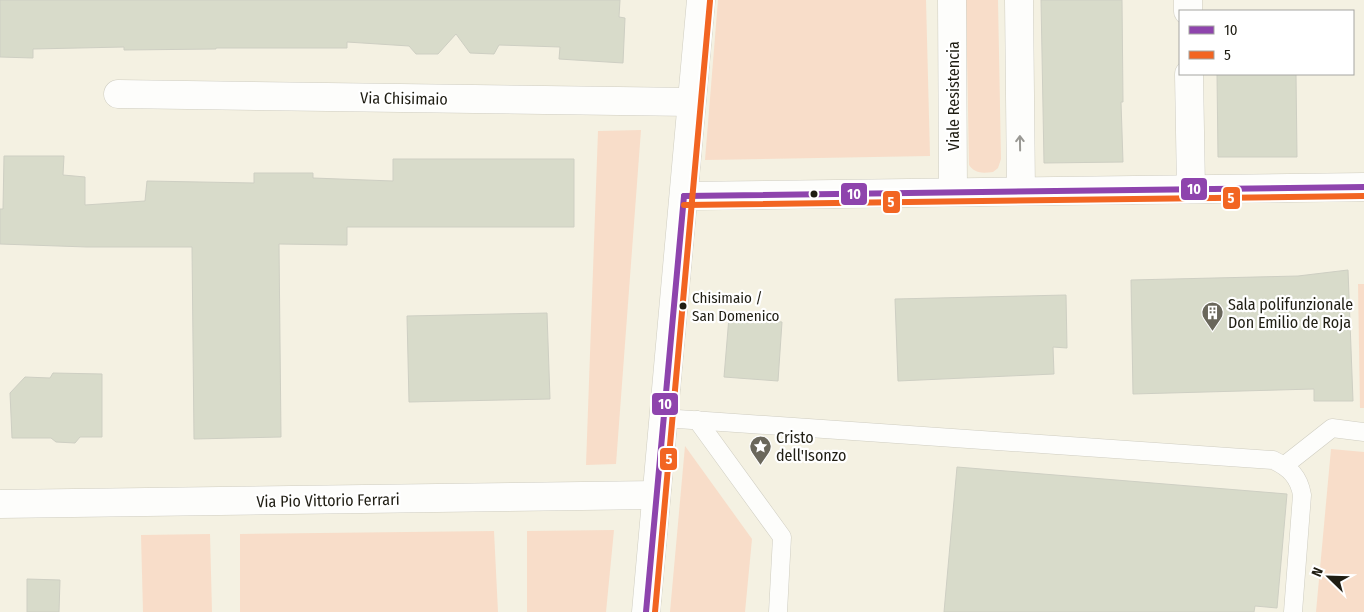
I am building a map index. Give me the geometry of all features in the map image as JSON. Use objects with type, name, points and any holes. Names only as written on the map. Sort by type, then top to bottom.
[{"type":"street","points":[[646,612],[701,0]]},
{"type":"street","name":"Viale Resistencia","points":[[952,0],[953,192]]},
{"type":"street","points":[[1019,0],[1021,192]]},
{"type":"street","points":[[1189,75],[1191,189]]},
{"type":"street","name":"Via Chisimaio","points":[[118,94],[691,102]]},
{"type":"street","points":[[684,196],[1364,187]]},
{"type":"street","name":"Via Pio Vittorio Ferrari","points":[[0,504],[656,495]]},
{"type":"lane","points":[[663,418],[1273,460],[1285,465],[1294,474],[1300,484],[1302,496],[1293,612]]},
{"type":"lane","points":[[697,420],[782,537],[778,612]]},
{"type":"lane","points":[[1285,465],[1332,428],[1364,432]]},
{"type":"shaded area","points":[[718,0],[926,0],[930,156],[705,160]]},
{"type":"shaded area","points":[[966,0],[998,0],[1001,159],[998,168],[993,172],[983,173],[971,168],[969,165]]},
{"type":"shaded area","points":[[641,130],[616,464],[586,465],[598,131]]},
{"type":"shaded area","points":[[1358,284],[1364,284],[1364,408],[1360,408]]},
{"type":"shaded area","points":[[685,446],[752,539],[745,612],[670,612]]},
{"type":"shaded area","points":[[1331,449],[1364,452],[1364,612],[1316,612]]},
{"type":"shaded area","points":[[614,530],[606,612],[527,612],[527,531]]},
{"type":"shaded area","points":[[494,531],[498,612],[240,612],[240,534]]},
{"type":"shaded area","points":[[210,534],[212,612],[143,612],[141,535]]},
{"type":"building","points":[[0,0],[620,0],[619,17],[625,18],[623,63],[559,59],[560,47],[499,45],[494,54],[470,53],[456,34],[438,54],[416,54],[409,46],[347,42],[347,48],[124,50],[124,47],[33,49],[33,58],[0,57]]},
{"type":"building","points":[[1041,0],[1122,0],[1123,102],[1121,102],[1123,162],[1044,163]]},
{"type":"building","points":[[1217,75],[1296,75],[1297,157],[1218,157]]},
{"type":"building","points":[[4,156],[64,156],[63,175],[85,177],[85,205],[145,201],[147,181],[254,183],[254,173],[313,173],[313,178],[393,181],[393,159],[574,159],[574,227],[347,227],[347,245],[279,244],[281,437],[194,439],[192,247],[87,247],[0,244],[0,209],[3,209]]},
{"type":"building","name":"Sala polifunzionale Don Emilio de Roja","points":[[1348,270],[1353,401],[1314,401],[1314,389],[1133,394],[1131,280],[1298,276]]},
{"type":"building","points":[[1066,295],[1067,348],[1053,347],[1054,374],[898,381],[895,299]]},
{"type":"building","points":[[547,313],[550,399],[409,402],[407,316]]},
{"type":"building","points":[[729,317],[782,322],[778,381],[724,377]]},
{"type":"building","points":[[53,373],[102,374],[102,437],[80,437],[75,443],[56,442],[51,438],[12,438],[10,393],[25,377],[50,378]]},
{"type":"building","points":[[957,467],[1287,494],[1277,608],[1255,606],[1254,612],[944,612]]},
{"type":"building","points":[[27,579],[60,580],[59,612],[27,612]]},
{"type":"transit line","name":"5","points":[[655,612],[710,1]]},
{"type":"transit line","name":"10","points":[[684,196],[1364,187]]},
{"type":"transit line","name":"10","points":[[646,612],[684,196]]},
{"type":"transit line","name":"5","points":[[684,205],[1364,196]]},
{"type":"place","name":"Chisimaio / San Domenico","points":[[683,306]]},
{"type":"place","name":"Sala polifunzionale Don Emilio de Roja","points":[[1212,332]]},
{"type":"place","name":"Cristo dell'Isonzo","points":[[760,465]]}]
